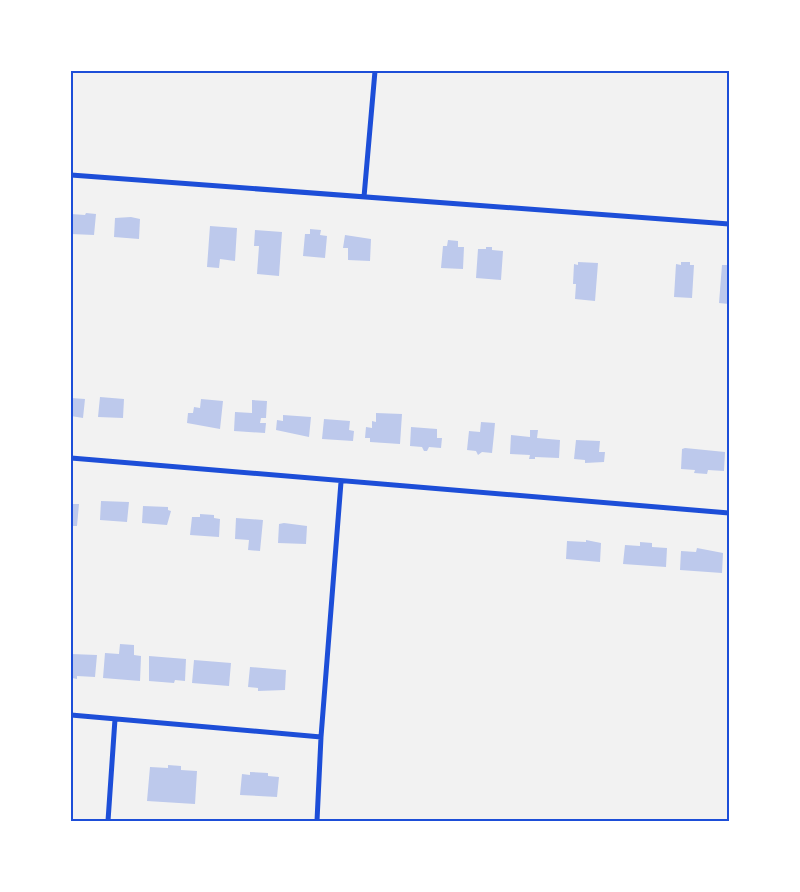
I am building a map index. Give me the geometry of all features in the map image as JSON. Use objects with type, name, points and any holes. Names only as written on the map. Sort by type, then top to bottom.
[{"type":"street","points":[[364,197],[374,71]]},
{"type":"street","points":[[71,175],[729,224]]},
{"type":"street","points":[[71,458],[729,513]]},
{"type":"street","points":[[317,821],[321,736],[341,482]]},
{"type":"street","points":[[71,715],[321,736]]},
{"type":"street","points":[[108,821],[114,720]]},
{"type":"building","points":[[86,213],[96,214],[94,235],[71,234],[71,214],[85,215]]},
{"type":"building","points":[[131,217],[140,219],[139,239],[114,237],[115,218]]},
{"type":"building","points":[[210,226],[237,228],[235,261],[220,259],[219,268],[207,267]]},
{"type":"building","points":[[310,229],[321,230],[320,235],[327,236],[325,258],[303,256],[305,234],[310,234]]},
{"type":"building","points":[[255,230],[282,232],[279,276],[257,274],[259,246],[254,246]]},
{"type":"building","points":[[345,235],[371,239],[370,261],[348,260],[348,248],[343,248]]},
{"type":"building","points":[[448,240],[458,241],[458,247],[464,247],[463,269],[441,268],[443,246],[447,246]]},
{"type":"building","points":[[486,247],[492,247],[492,250],[503,251],[501,280],[476,278],[478,249],[486,249]]},
{"type":"building","points":[[578,262],[598,263],[595,301],[575,299],[576,284],[573,284],[574,264],[578,265]]},
{"type":"building","points":[[681,262],[690,262],[690,265],[694,265],[692,298],[674,297],[676,264],[681,265]]},
{"type":"building","points":[[722,265],[729,265],[729,304],[719,303]]},
{"type":"building","points":[[100,397],[124,399],[123,418],[98,417]]},
{"type":"building","points":[[71,398],[85,399],[83,418],[71,416]]},
{"type":"building","points":[[201,399],[223,401],[220,429],[187,423],[188,413],[193,413],[194,407],[200,408]]},
{"type":"building","points":[[252,400],[267,401],[266,418],[261,418],[260,423],[266,423],[265,433],[234,431],[235,412],[252,413]]},
{"type":"building","points":[[376,413],[402,414],[400,444],[370,442],[370,438],[365,438],[366,427],[372,428],[372,421],[376,422]]},
{"type":"building","points":[[283,415],[311,417],[309,437],[276,430],[277,420],[283,421]]},
{"type":"building","points":[[324,419],[350,421],[349,430],[354,431],[353,441],[322,439]]},
{"type":"building","points":[[481,422],[495,423],[492,453],[482,452],[478,455],[476,451],[467,450],[469,431],[480,432]]},
{"type":"building","points":[[411,427],[437,429],[437,438],[442,438],[441,448],[429,447],[427,451],[424,451],[422,447],[410,446]]},
{"type":"building","points":[[530,430],[538,430],[537,438],[560,440],[559,458],[535,457],[535,459],[529,459],[530,455],[510,454],[511,435],[530,437]]},
{"type":"building","points":[[576,440],[600,441],[599,452],[605,452],[604,462],[585,463],[585,460],[574,459]]},
{"type":"building","points":[[682,449],[725,452],[724,471],[708,470],[707,474],[694,473],[695,470],[681,469]]},
{"type":"building","points":[[101,501],[129,502],[127,522],[100,520]]},
{"type":"building","points":[[71,504],[79,504],[77,526],[71,526]]},
{"type":"building","points":[[143,506],[168,507],[168,510],[171,511],[167,525],[142,523]]},
{"type":"building","points":[[200,514],[214,515],[214,518],[220,519],[219,537],[190,535],[192,517],[200,517]]},
{"type":"building","points":[[236,518],[263,520],[260,551],[248,550],[249,540],[235,539]]},
{"type":"building","points":[[279,524],[307,526],[306,544],[278,543]]},
{"type":"building","points":[[586,540],[601,543],[600,562],[566,559],[567,541],[586,542]]},
{"type":"building","points":[[640,542],[652,543],[652,547],[667,548],[666,567],[623,564],[625,545],[640,546]]},
{"type":"building","points":[[697,548],[723,553],[722,573],[680,570],[681,551],[696,552]]},
{"type":"building","points":[[120,644],[134,645],[134,655],[141,656],[140,681],[103,678],[105,653],[119,654]]},
{"type":"building","points":[[71,654],[97,655],[95,677],[77,676],[77,679],[72,678]]},
{"type":"building","points":[[149,656],[186,659],[185,681],[175,680],[174,683],[149,681]]},
{"type":"building","points":[[194,660],[231,663],[229,686],[192,683]]},
{"type":"building","points":[[250,667],[286,670],[285,690],[258,691],[258,688],[248,687]]},
{"type":"building","points":[[168,765],[181,766],[181,770],[197,771],[195,804],[147,801],[150,767],[168,768]]},
{"type":"building","points":[[250,772],[268,773],[268,776],[279,777],[277,797],[240,795],[242,774],[250,775]]}]
